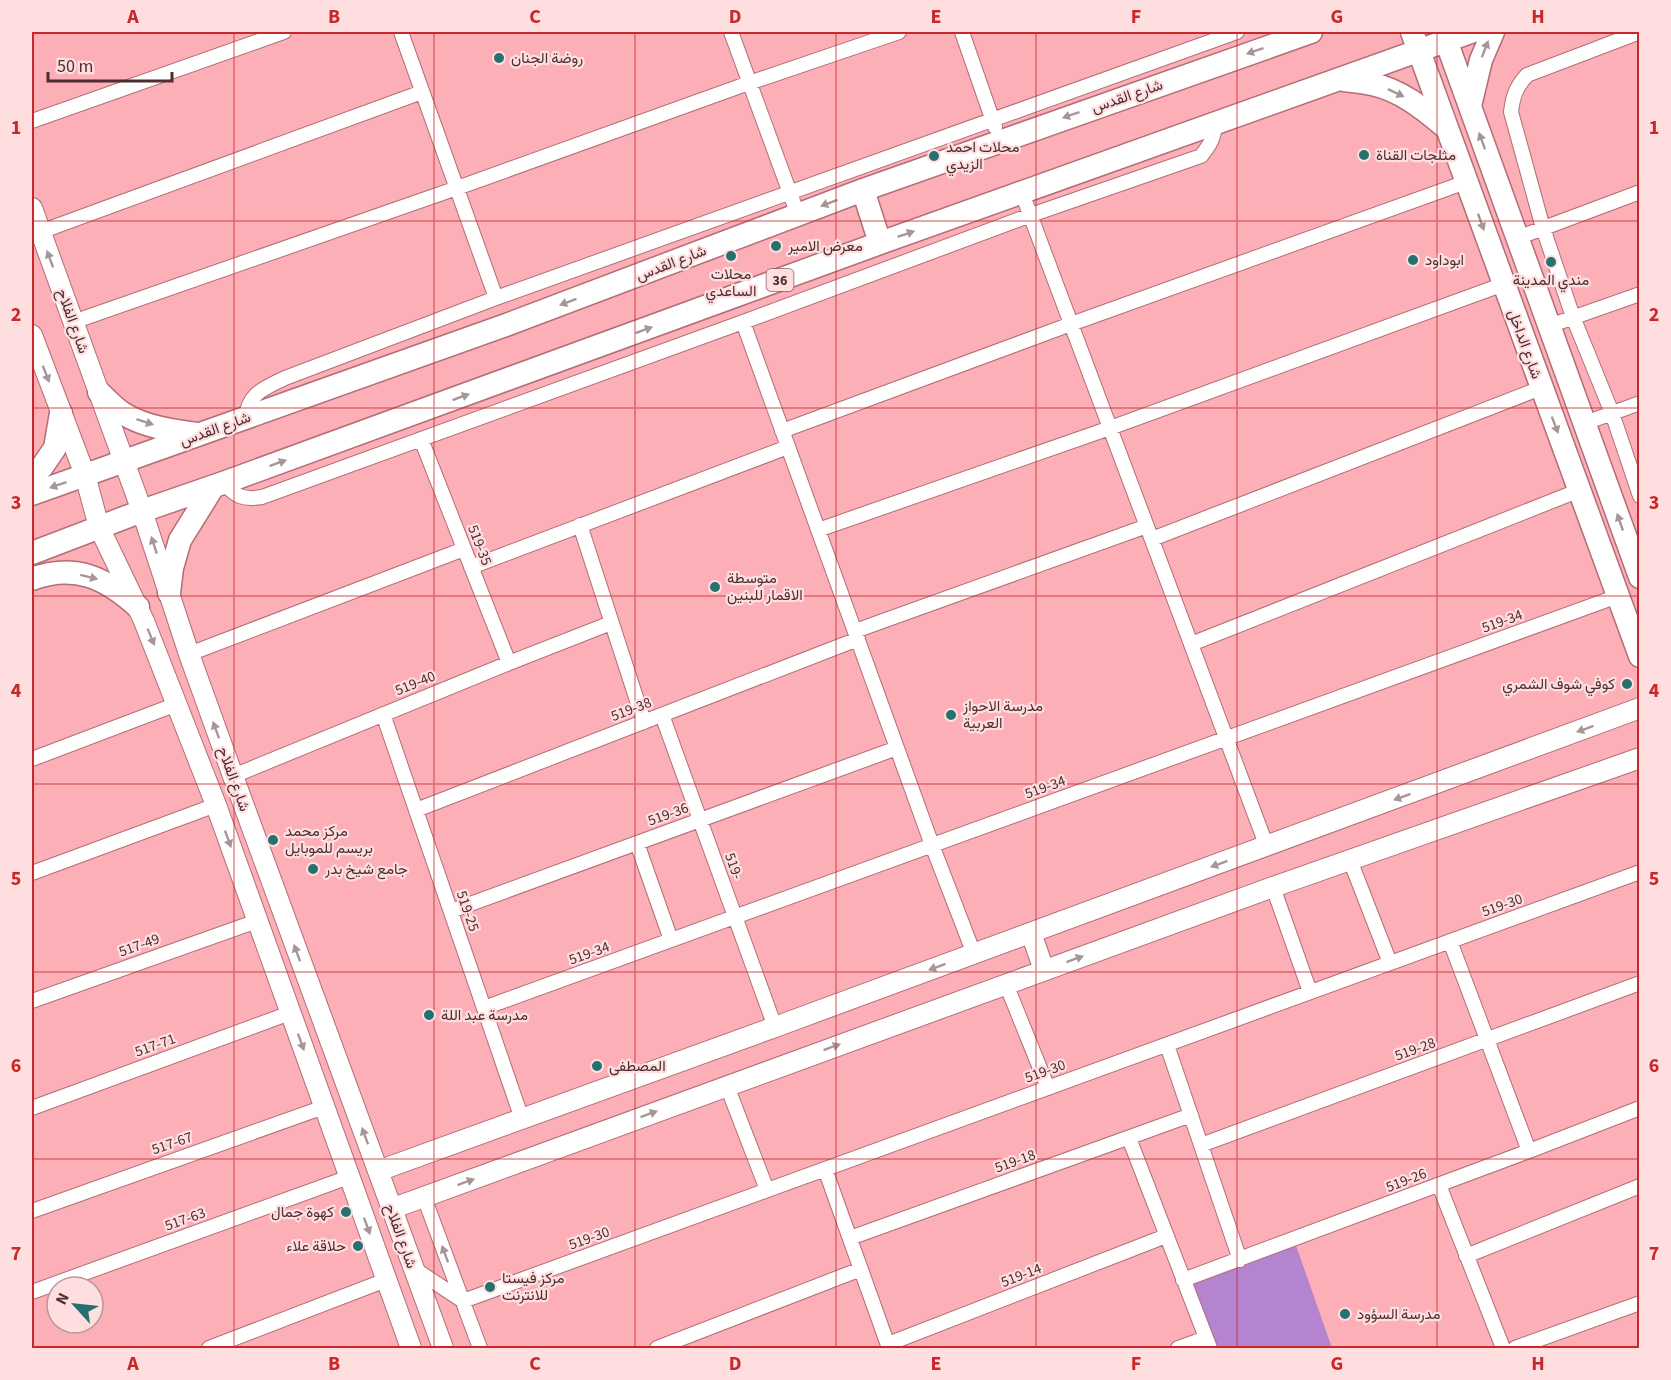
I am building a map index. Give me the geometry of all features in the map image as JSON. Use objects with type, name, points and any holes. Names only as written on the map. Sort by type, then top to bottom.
[{"type":"main road","name":"36","points":[[32,553],[880,243],[1339,80],[1415,41],[1471,32]]},
{"type":"main road","points":[[1470,107],[1481,60],[1493,32]]},
{"type":"main road","name":"شارع القدس","points":[[32,494],[506,325],[863,190],[996,131],[1294,34]]},
{"type":"main road","name":"شارع الداخل","points":[[1445,36],[1640,577]]},
{"type":"main road","name":"شارع الداخل","points":[[1415,41],[1640,656]]},
{"type":"main road","points":[[1339,80],[1372,84],[1397,92],[1424,108],[1446,128]]},
{"type":"main road","points":[[863,190],[880,243]]},
{"type":"main road","points":[[99,393],[123,414],[156,426],[200,435]]},
{"type":"main road","points":[[32,477],[55,448],[61,413]]},
{"type":"main road","points":[[169,593],[172,568],[180,540],[218,485]]},
{"type":"main road","points":[[32,579],[43,575],[69,572],[90,576],[121,592],[138,607]]},
{"type":"street","points":[[32,121],[284,32]]},
{"type":"street","points":[[401,32],[496,298]]},
{"type":"street","points":[[731,32],[798,215]]},
{"type":"street","points":[[73,322],[899,32]]},
{"type":"street","points":[[962,32],[996,131]]},
{"type":"street","points":[[246,418],[246,409],[253,397],[262,389],[285,378],[496,298],[790,193],[996,131],[1237,32]]},
{"type":"street","points":[[1640,32],[1527,75],[1518,85],[1512,97],[1511,112],[1543,228],[1573,317],[1612,413],[1640,496]]},
{"type":"street","points":[[40,232],[422,92]]},
{"type":"street","points":[[218,485],[241,497],[262,496],[421,439],[743,322],[1030,214],[1200,156],[1214,138],[1215,124]]},
{"type":"street","points":[[783,431],[1071,324],[1466,182]]},
{"type":"street","points":[[1517,238],[1640,192]]},
{"type":"street","points":[[1022,193],[1267,847]]},
{"type":"street","name":"شارع الفلاح","points":[[32,208],[142,511],[189,654],[443,1348]]},
{"type":"street","points":[[818,530],[1110,428],[1503,284]]},
{"type":"street","points":[[1549,326],[1640,294]]},
{"type":"street","points":[[743,322],[932,845],[974,954]]},
{"type":"street","name":"شارع الفلاح","points":[[32,337],[85,476],[99,527],[138,607],[216,805],[411,1348]]},
{"type":"street","name":"519-38","points":[[416,810],[662,715],[856,635],[1150,533],[1541,387]]},
{"type":"street","points":[[1585,423],[1640,404]]},
{"type":"street","name":"519-35","points":[[421,439],[509,663]]},
{"type":"street","points":[[471,567],[788,447]]},
{"type":"street","points":[[1191,644],[1580,490]]},
{"type":"street","points":[[580,525],[644,722]]},
{"type":"street","points":[[189,654],[464,549]]},
{"type":"street","name":"519-34","points":[[484,1008],[1618,596]]},
{"type":"street","name":"519-40","points":[[233,776],[611,623]]},
{"type":"street","points":[[32,759],[177,704]]},
{"type":"street","points":[[378,1171],[774,1028],[1640,708]]},
{"type":"street","name":"519-25","points":[[383,714],[522,1119]]},
{"type":"street","name":"519-","points":[[662,715],[774,1028]]},
{"type":"street","name":"519-36","points":[[451,911],[897,748]]},
{"type":"street","points":[[391,1209],[1273,887],[1640,758]]},
{"type":"street","points":[[32,873],[216,805]]},
{"type":"street","points":[[637,843],[671,940]]},
{"type":"street","points":[[1350,860],[1390,963]]},
{"type":"street","name":"519-30","points":[[463,1301],[1640,872]]},
{"type":"street","points":[[1273,887],[1310,992]]},
{"type":"street","name":"517-49","points":[[32,1001],[257,921]]},
{"type":"street","points":[[1031,933],[1044,970]]},
{"type":"street","points":[[1450,941],[1530,1151]]},
{"type":"street","name":"519-28","points":[[1201,1145],[1640,983]]},
{"type":"street","points":[[1006,984],[1048,1088]]},
{"type":"street","name":"517-71","points":[[32,1108],[290,1013]]},
{"type":"street","points":[[1167,1045],[1240,1260]]},
{"type":"street","points":[[727,1086],[768,1190]]},
{"type":"street","name":"517-67","points":[[32,1211],[324,1107]]},
{"type":"street","name":"519-26","points":[[1183,1280],[1640,1108]]},
{"type":"street","name":"519-18","points":[[850,1238],[1191,1115]]},
{"type":"street","points":[[1129,1138],[1208,1343],[1178,1348]]},
{"type":"street","points":[[825,1169],[889,1346]]},
{"type":"street","name":"517-63","points":[[32,1292],[349,1177]]},
{"type":"street","points":[[1439,1185],[1503,1348]]},
{"type":"street","points":[[1466,1256],[1640,1186]]},
{"type":"street","points":[[424,1197],[480,1348]]},
{"type":"street","name":"519-14","points":[[889,1346],[1166,1236]]},
{"type":"street","points":[[413,1268],[463,1301]]},
{"type":"street","points":[[657,1348],[861,1269]]},
{"type":"street","points":[[208,1348],[386,1280]]},
{"type":"street","points":[[1515,1348],[1640,1303]]},
{"type":"shaded area","points":[[1294,1240],[1332,1348],[1210,1348],[1183,1280]]},
{"type":"place","name":"روضة الجنان","points":[[499,58]]},
{"type":"place","name":"مثلجات القناة","points":[[1364,155]]},
{"type":"place","name":"محلات احمد الزيدي","points":[[934,156]]},
{"type":"place","name":"معرض الامير","points":[[776,246]]},
{"type":"place","name":"محلات الساعدي","points":[[731,256]]},
{"type":"place","name":"ابوداود","points":[[1413,260]]},
{"type":"place","name":"مندي المدينة","points":[[1551,262]]},
{"type":"place","name":"متوسطة الاقمار للبنين","points":[[715,587]]},
{"type":"place","name":"كوفي شوف الشمري","points":[[1627,684]]},
{"type":"place","name":"مدرسة الاحواز العربية","points":[[951,715]]},
{"type":"place","name":"مركز محمد بريسم للموبايل","points":[[273,840]]},
{"type":"place","name":"جامع شيخ بدر","points":[[313,869]]},
{"type":"place","name":"مدرسة عبد اللة","points":[[429,1015]]},
{"type":"place","name":"المصطفى","points":[[597,1066]]},
{"type":"place","name":"كهوة جمال","points":[[346,1212]]},
{"type":"place","name":"حلاقة علاء","points":[[358,1246]]},
{"type":"place","name":"مركز فيستا للانترنت","points":[[490,1287]]},
{"type":"place","name":"مدرسة السؤود","points":[[1345,1314]]}]
